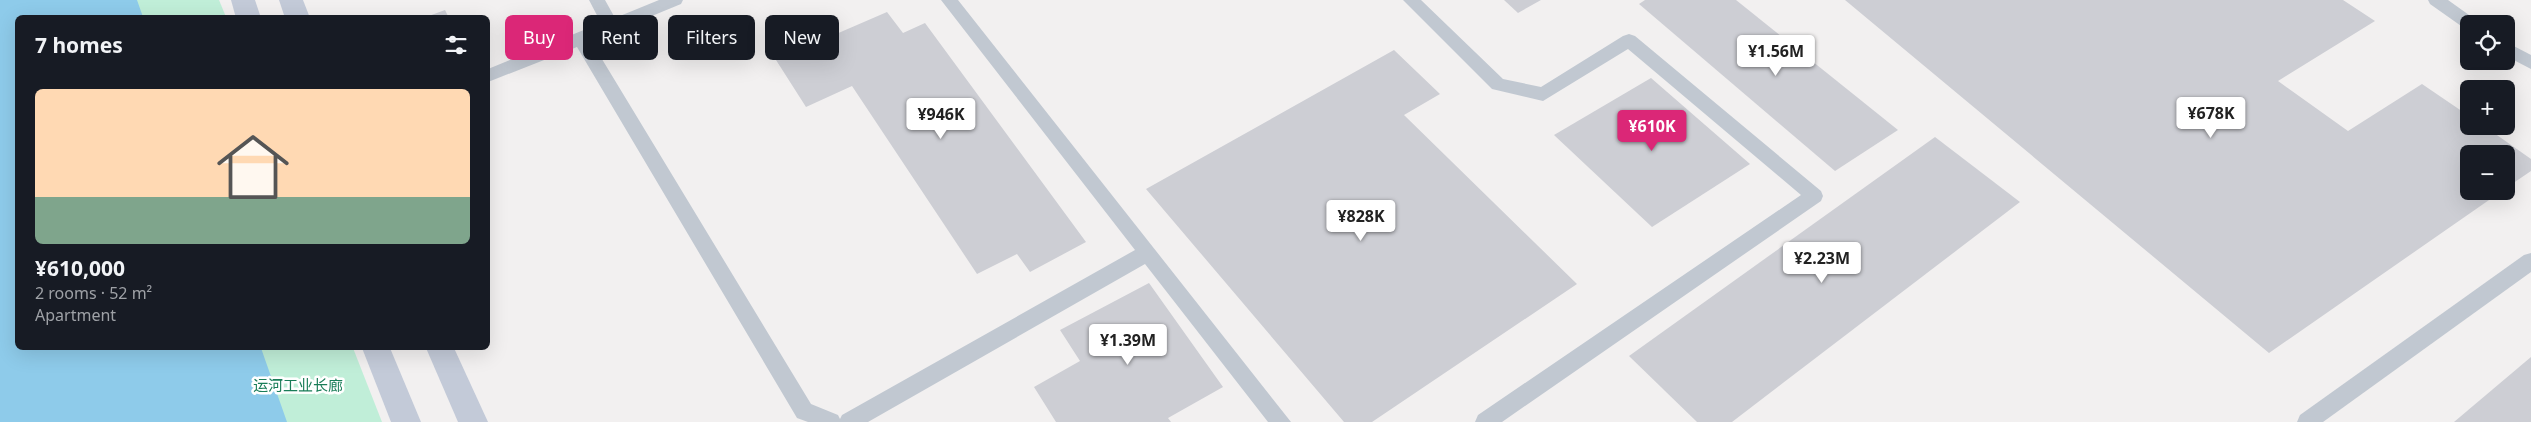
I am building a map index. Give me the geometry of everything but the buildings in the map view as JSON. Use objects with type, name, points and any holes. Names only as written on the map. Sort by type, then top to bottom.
[{"type":"main road","points":[[243,0],[248,15]]},
{"type":"main road","points":[[291,0],[297,15]]},
{"type":"main road","points":[[377,350],[406,422]]},
{"type":"main road","points":[[441,350],[473,422]]},
{"type":"lane","points":[[597,0],[605,15]]},
{"type":"lane","points":[[638,15],[675,0]]},
{"type":"lane","points":[[949,0],[1281,422]]},
{"type":"lane","points":[[1411,0],[1498,84],[1543,94],[1629,40],[1814,196],[1485,422]]},
{"type":"lane","points":[[2436,0],[2460,17]]},
{"type":"lane","points":[[490,75],[581,38],[804,411],[831,422]]},
{"type":"lane","points":[[2515,53],[2531,63]]},
{"type":"lane","points":[[849,422],[1148,253]]},
{"type":"lane","points":[[2307,422],[2531,261]]},
{"type":"green space","points":[[118,0],[219,0],[225,15],[122,15]]},
{"type":"green space","name":"运河工业长廊","points":[[218,350],[354,350],[382,422],[238,422]]},
{"type":"water","points":[[0,0],[137,0],[142,15],[15,15],[15,350],[262,350],[287,422],[0,422]]}]
